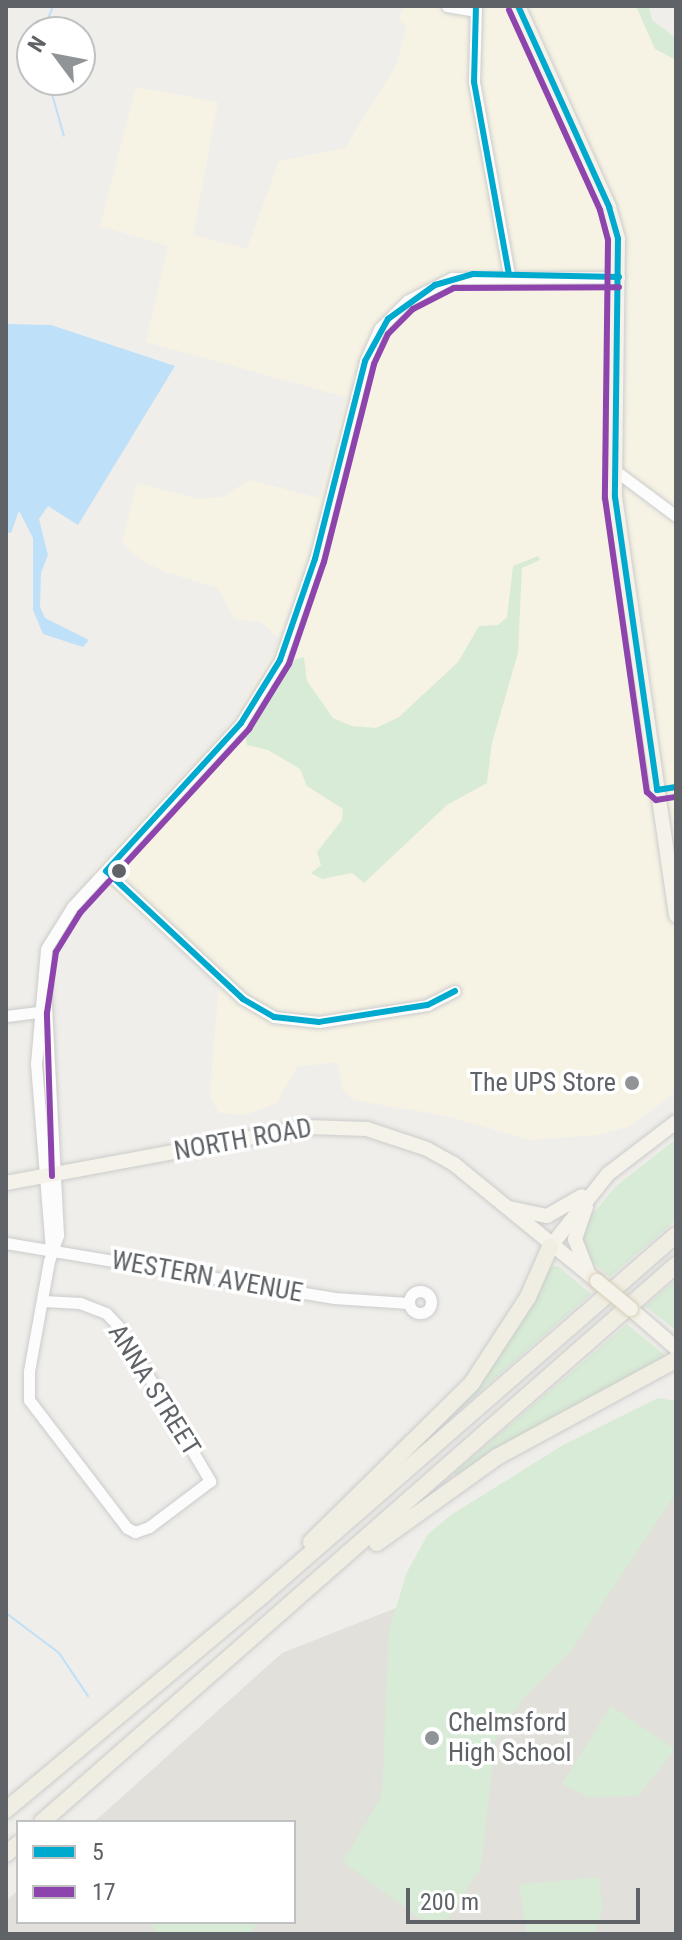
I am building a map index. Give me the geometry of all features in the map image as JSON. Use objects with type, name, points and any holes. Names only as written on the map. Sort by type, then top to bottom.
[{"type":"highway","points":[[6,1810],[264,1594],[676,1235]]},
{"type":"highway","points":[[264,1594],[326,1525],[472,1383],[520,1310],[550,1247]]},
{"type":"highway","points":[[44,1820],[676,1265]]},
{"type":"highway","points":[[289,1608],[497,1457],[676,1360]]},
{"type":"main road","points":[[518,6],[609,207],[618,239],[615,497],[676,916]]},
{"type":"main road","points":[[550,1247],[595,1187],[674,1123]]},
{"type":"main road","name":"NORTH ROAD","points":[[6,1183],[255,1135],[348,1127],[427,1149],[509,1207],[550,1247],[594,1278],[676,1348]]},
{"type":"main road","points":[[594,1278],[575,1239],[595,1187]]},
{"type":"main road","name":"NORTH ROAD","points":[[509,1207],[547,1216],[595,1187]]},
{"type":"street","points":[[447,6],[476,8],[474,82],[509,274]]},
{"type":"street","points":[[50,1175],[37,1012],[43,967],[58,926],[241,723],[280,660],[315,559],[365,361],[380,328],[407,301],[435,285],[473,274],[619,277]]},
{"type":"street","points":[[613,469],[676,516]]},
{"type":"street","points":[[615,497],[627,482],[643,489]]},
{"type":"street","points":[[106,871],[243,999],[274,1017],[319,1022],[427,1005],[455,991]]},
{"type":"street","points":[[43,967],[51,1250],[43,1301]]},
{"type":"street","points":[[6,1016],[37,1012]]},
{"type":"street","name":"WESTERN AVENUE","points":[[6,1243],[334,1298],[408,1303]]},
{"type":"street","name":"ANNA STREET","points":[[43,1301],[80,1303],[106,1313],[120,1328],[210,1481],[187,1502],[135,1532],[111,1509],[29,1400],[29,1371],[43,1301]]},
{"type":"shaded area","points":[[404,6],[435,6],[467,15],[471,6],[636,6],[655,49],[676,60],[676,1092],[630,1126],[598,1135],[530,1140],[447,1116],[353,1100],[342,1089],[337,1062],[297,1067],[277,1102],[246,1115],[219,1113],[210,1097],[219,983],[91,873],[231,722],[280,640],[261,622],[234,619],[218,588],[165,572],[139,559],[122,542],[137,483],[199,499],[222,497],[249,480],[319,498],[346,397],[146,342],[168,246],[100,226],[136,87],[218,102],[193,235],[247,249],[279,161],[345,148],[397,64],[406,26],[399,19]]},
{"type":"shaded area","name":"Chelmsford High School","points":[[676,1486],[676,1934],[6,1934],[6,1901],[16,1892],[16,1924],[296,1924],[296,1820],[96,1820],[282,1653],[659,1504]]},
{"type":"green space","points":[[636,6],[649,6],[652,20],[676,38],[676,60],[655,49]]},
{"type":"green space","points":[[538,556],[540,560],[522,568],[518,653],[492,743],[487,783],[447,805],[364,883],[352,873],[322,879],[311,873],[321,865],[317,852],[342,820],[343,809],[307,786],[300,769],[268,750],[247,745],[245,736],[294,660],[304,657],[307,681],[333,718],[352,726],[376,728],[399,717],[458,662],[479,626],[498,625],[507,617],[513,566]]},
{"type":"green space","points":[[676,1139],[676,1220],[610,1277],[590,1260],[581,1239],[585,1223],[616,1186]]},
{"type":"green space","points":[[558,1266],[591,1294],[388,1472],[489,1370],[549,1267]]},
{"type":"green space","points":[[676,1280],[676,1330],[645,1306]]},
{"type":"green space","points":[[627,1324],[667,1357],[456,1477],[454,1473]]},
{"type":"green space","points":[[658,1398],[676,1401],[676,1493],[571,1651],[525,1696],[495,1741],[481,1867],[448,1919],[425,1922],[343,1862],[382,1795],[389,1632],[406,1574],[428,1534],[451,1515],[563,1445]]},
{"type":"green space","points":[[611,1706],[675,1749],[638,1796],[589,1797],[562,1784]]},
{"type":"green space","points":[[599,1877],[602,1907],[595,1934],[527,1934],[519,1885]]},
{"type":"green space","points":[[148,1924],[257,1924],[249,1934],[160,1934]]},
{"type":"water","points":[[6,324],[51,325],[175,366],[78,525],[48,506],[39,519],[48,555],[41,573],[40,607],[45,618],[89,640],[83,647],[43,634],[33,610],[33,538],[19,511],[11,533],[6,532]]},
{"type":"waterway","points":[[49,16],[53,6]]},
{"type":"waterway","points":[[53,96],[64,136]]},
{"type":"waterway","points":[[6,1613],[59,1653],[88,1696]]},
{"type":"transit line","name":"5","points":[[476,6],[474,82],[509,274]]},
{"type":"transit line","name":"5","points":[[518,6],[609,207],[618,239],[615,497],[657,790],[676,787]]},
{"type":"transit line","name":"17","points":[[509,10],[600,210],[608,240],[605,498],[647,792],[656,800],[676,797]]},
{"type":"transit line","name":"5","points":[[455,991],[427,1005],[319,1022],[274,1017],[243,999],[106,871],[241,723],[280,660],[315,559],[365,361],[388,319],[435,285],[473,274],[619,277]]},
{"type":"transit line","name":"17","points":[[52,1176],[47,1013],[56,952],[80,913],[249,729],[289,664],[324,562],[374,364],[388,334],[413,309],[454,288],[619,287]]},
{"type":"place","name":"The UPS Store","points":[[632,1083]]},
{"type":"place","name":"Chelmsford High School","points":[[432,1738]]}]
